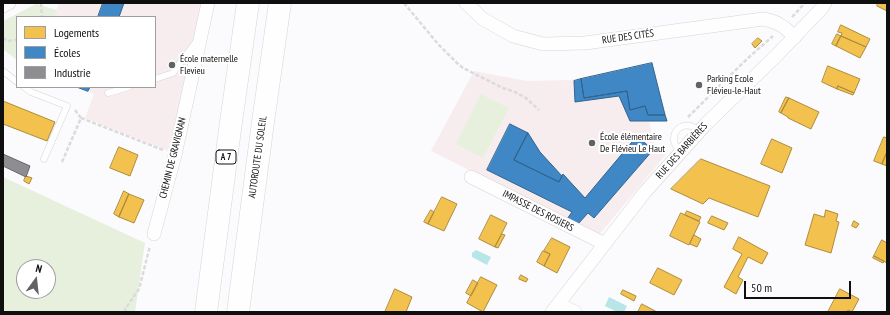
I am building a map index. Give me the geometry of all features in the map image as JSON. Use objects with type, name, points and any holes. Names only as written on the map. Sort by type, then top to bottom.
[{"type":"highway","name":"A 7","points":[[206,312],[248,3]]},
{"type":"highway","name":"AUTOROUTE DU SOLEIL","points":[[238,312],[280,3]]},
{"type":"street","points":[[3,6],[9,3]]},
{"type":"street","name":"CHEMIN DE GRAVIGNAN","points":[[154,234],[175,155],[208,3]]},
{"type":"street","name":"RUE DES CITÉS","points":[[466,3],[483,19],[512,36],[543,44],[585,43],[763,19],[773,21],[784,26],[795,37]]},
{"type":"street","name":"RUE DES BARBIÈRES","points":[[555,308],[645,192],[700,131],[795,37],[825,3]]},
{"type":"street","name":"IMPASSE DES ROSIERS","points":[[471,178],[605,244]]},
{"type":"street","points":[[555,308],[575,312]]},
{"type":"lane","points":[[156,79],[173,73],[195,43],[200,40]]},
{"type":"lane","points":[[3,71],[16,81]]},
{"type":"lane","points":[[25,88],[31,92],[67,106],[44,159]]},
{"type":"lane","points":[[108,94],[126,88]]},
{"type":"lane","points":[[681,152],[676,146],[674,140],[678,128],[683,126],[691,126],[700,131]]},
{"type":"path","points":[[41,3],[42,16]]},
{"type":"path","points":[[404,3],[438,44],[457,63],[473,73],[526,98],[539,110]]},
{"type":"path","points":[[687,117],[748,58],[784,26],[805,3]]},
{"type":"path","points":[[3,38],[8,41]]},
{"type":"path","points":[[3,42],[16,40]]},
{"type":"path","points":[[67,106],[76,111],[81,118],[175,155]]},
{"type":"path","points":[[62,162],[81,118]]},
{"type":"path","points":[[125,310],[139,289],[154,234]]},
{"type":"shaded area","name":"École maternelle Flevieu","points":[[59,3],[203,3],[195,43],[168,151],[85,118],[94,94],[80,88],[156,88],[156,16],[54,16]]},
{"type":"shaded area","points":[[652,63],[668,121],[649,122],[654,143],[667,153],[599,235],[431,151],[474,71],[527,81],[570,80]]},
{"type":"green space","points":[[36,4],[57,10],[54,16],[16,16],[16,59],[3,49],[3,21]]},
{"type":"green space","points":[[481,94],[509,108],[483,158],[456,144]]},
{"type":"green space","points":[[3,177],[145,243],[135,312],[3,312]]},
{"type":"water","points":[[476,250],[491,257],[487,265],[472,257],[472,253]]},
{"type":"water","points":[[609,297],[627,306],[624,312],[617,312],[605,306]]},
{"type":"building: Logements","points":[[878,3],[887,3],[887,11],[877,6]]},
{"type":"building: Logements","points":[[841,25],[870,39],[866,47],[841,36],[842,33],[838,32]]},
{"type":"building: Logements","points":[[837,34],[841,36],[836,46],[832,44]]},
{"type":"building: Logements","points":[[841,36],[866,47],[860,58],[836,46]]},
{"type":"building: Logements","points":[[758,38],[762,41],[755,48],[752,44]]},
{"type":"building: Logements","points":[[828,66],[860,79],[854,93],[838,86],[837,89],[822,82]]},
{"type":"building: Logements","points":[[838,86],[854,93],[853,95],[837,89]]},
{"type":"building: Logements","points":[[786,97],[789,98],[781,113],[779,112]]},
{"type":"building: Logements","points":[[789,98],[819,112],[811,129],[781,113]]},
{"type":"building: Logements","points":[[3,101],[55,122],[47,141],[3,124]]},
{"type":"building: Logements","points":[[884,137],[887,138],[887,152],[882,164],[874,161]]},
{"type":"building: Logements","points":[[772,139],[792,148],[782,173],[761,164]]},
{"type":"building: Logements","points":[[119,147],[138,155],[130,176],[110,168]]},
{"type":"building: Logements","points":[[887,152],[887,166],[882,164]]},
{"type":"building: Logements","points":[[701,159],[770,186],[758,217],[709,198],[703,204],[671,189]]},
{"type":"building: Logements","points":[[26,176],[32,178],[29,184],[24,181]]},
{"type":"building: Logements","points":[[124,191],[129,194],[119,217],[114,214]]},
{"type":"building: Logements","points":[[129,194],[144,200],[134,223],[119,217]]},
{"type":"building: Logements","points":[[442,197],[457,204],[444,231],[428,224]]},
{"type":"building: Logements","points":[[431,210],[434,212],[428,224],[424,222]]},
{"type":"building: Logements","points":[[826,210],[838,214],[836,221],[839,222],[831,253],[805,245],[814,214],[824,217]]},
{"type":"building: Logements","points":[[687,211],[701,217],[699,221],[685,215]]},
{"type":"building: Logements","points":[[681,213],[700,222],[689,245],[670,236]]},
{"type":"building: Logements","points":[[491,215],[507,223],[495,247],[479,239]]},
{"type":"building: Logements","points":[[712,216],[728,223],[724,230],[708,223]]},
{"type":"building: Logements","points":[[854,221],[859,224],[856,228],[852,226]]},
{"type":"building: Logements","points":[[502,234],[505,235],[498,248],[495,247]]},
{"type":"building: Logements","points":[[694,235],[701,239],[697,247],[690,244]]},
{"type":"building: Logements","points":[[739,237],[768,253],[762,264],[748,257],[738,277],[743,280],[736,294],[724,287],[742,254],[733,249]]},
{"type":"building: Logements","points":[[552,238],[570,247],[557,273],[544,266],[550,254],[544,251]]},
{"type":"building: Logements","points":[[882,240],[887,243],[887,263],[874,256]]},
{"type":"building: Logements","points":[[543,251],[550,254],[544,266],[537,262]]},
{"type":"building: Logements","points":[[874,256],[884,261],[883,263],[873,258]]},
{"type":"building: Logements","points":[[658,268],[682,280],[674,295],[650,283]]},
{"type":"building: Logements","points":[[521,275],[528,279],[526,282],[519,279]]},
{"type":"building: Logements","points":[[481,277],[497,285],[483,312],[467,303]]},
{"type":"building: Logements","points":[[473,280],[478,283],[471,296],[466,293]]},
{"type":"building: Logements","points":[[395,289],[412,297],[406,312],[385,312]]},
{"type":"building: Logements","points":[[840,289],[859,299],[852,312],[848,310],[847,312],[828,312]]},
{"type":"building: Logements","points":[[623,290],[636,296],[634,301],[621,294]]},
{"type":"building: Logements","points":[[642,304],[657,312],[638,312]]},
{"type":"building: Écoles","points":[[103,3],[124,3],[119,16],[98,16]]},
{"type":"building: Écoles","points":[[652,63],[665,115],[648,115],[645,106],[630,110],[627,91],[584,98],[581,79]]},
{"type":"building: Écoles","points":[[581,79],[584,98],[627,91],[630,110],[645,106],[648,115],[665,115],[667,121],[630,121],[619,96],[575,102],[574,81]]},
{"type":"building: Écoles","points":[[80,88],[90,88],[88,91]]},
{"type":"building: Écoles","points":[[510,124],[528,133],[514,160],[559,182],[563,174],[585,198],[637,136],[653,150],[594,218],[588,213],[578,224],[567,219],[572,212],[487,170]]},
{"type":"building: Écoles","points":[[528,133],[540,152],[562,176],[559,182],[514,160]]},
{"type":"building: Industrie","points":[[3,154],[30,166],[26,177],[3,166]]},
{"type":"place","name":"École maternelle Flevieu","points":[[172,65]]},
{"type":"place","name":"Parking Ecole Flévieu-le-Haut","points":[[699,85]]},
{"type":"place","name":"École élémentaire De Flévieu Le Haut","points":[[592,143]]}]
